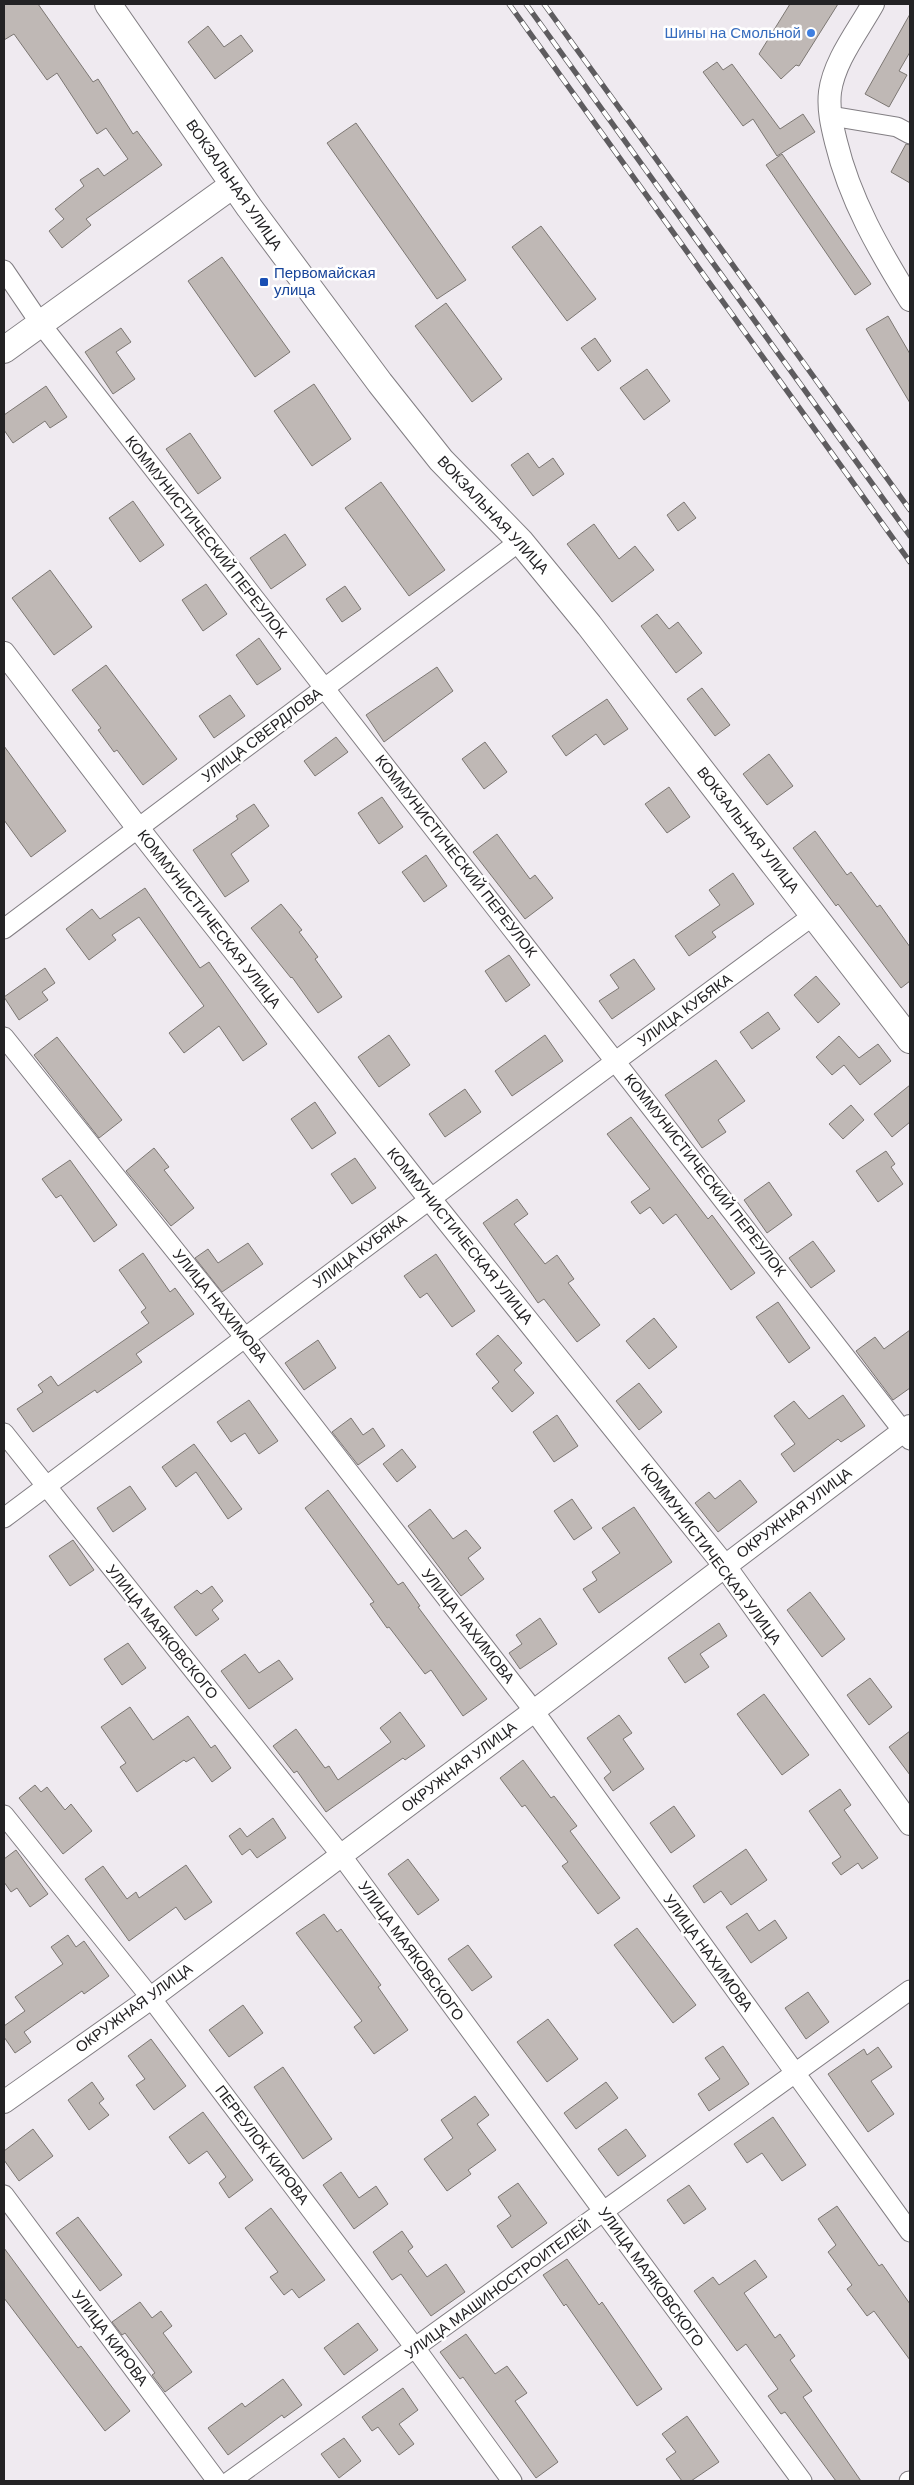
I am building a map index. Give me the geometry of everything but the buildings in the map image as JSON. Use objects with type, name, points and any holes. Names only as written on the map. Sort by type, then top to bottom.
[{"type":"main road","name":"ВОКЗАЛЬНАЯ УЛИЦА","points":[[108,4],[233,185],[380,383],[441,460],[520,541],[589,625],[910,1040]]},
{"type":"main road","points":[[4,350],[233,185]]},
{"type":"street","points":[[873,4],[841,60],[832,82],[829,106],[839,155],[856,203],[875,243],[910,300]]},
{"type":"street","points":[[831,116],[897,127],[910,134]]},
{"type":"street","name":"КОММУНИСТИЧЕСКИЙ ПЕРЕУЛОК","points":[[4,270],[40,324],[324,689],[908,1432]]},
{"type":"street","name":"УЛИЦА СВЕРДЛОВА","points":[[4,929],[520,541]]},
{"type":"street","name":"КОММУНИСТИЧЕСКАЯ УЛИЦА","points":[[4,653],[137,828],[429,1198],[724,1565],[910,1824]]},
{"type":"street","name":"УЛИЦА КУБЯКА","points":[[4,1518],[246,1338],[429,1198],[814,916]]},
{"type":"street","name":"УЛИЦА НАХИМОВА","points":[[4,1037],[246,1338],[534,1712],[910,2232]]},
{"type":"street","name":"ОКРУЖНАЯ УЛИЦА","points":[[4,2102],[151,1998],[534,1712],[724,1565],[908,1432]]},
{"type":"street","name":"УЛИЦА МАЯКОВСКОГО","points":[[4,1433],[45,1487],[341,1855],[802,2481]]},
{"type":"street","name":"ПЕРЕУЛОК КИРОВА","points":[[4,1815],[151,1998],[416,2349],[512,2481]]},
{"type":"street","name":"УЛИЦА МАШИНОСТРОИТЕЛЕЙ","points":[[230,2481],[416,2349],[910,1990]]},
{"type":"street","name":"УЛИЦА КИРОВА","points":[[4,2195],[217,2481]]},
{"type":"railway","points":[[509,4],[910,562]]},
{"type":"railway","points":[[526,4],[910,536]]},
{"type":"railway","points":[[544,4],[910,510]]},
{"type":"place","name":"Шины на Смольной","points":[[811,33]]},
{"type":"place","name":"Первомайская улица","points":[[264,282]]}]
